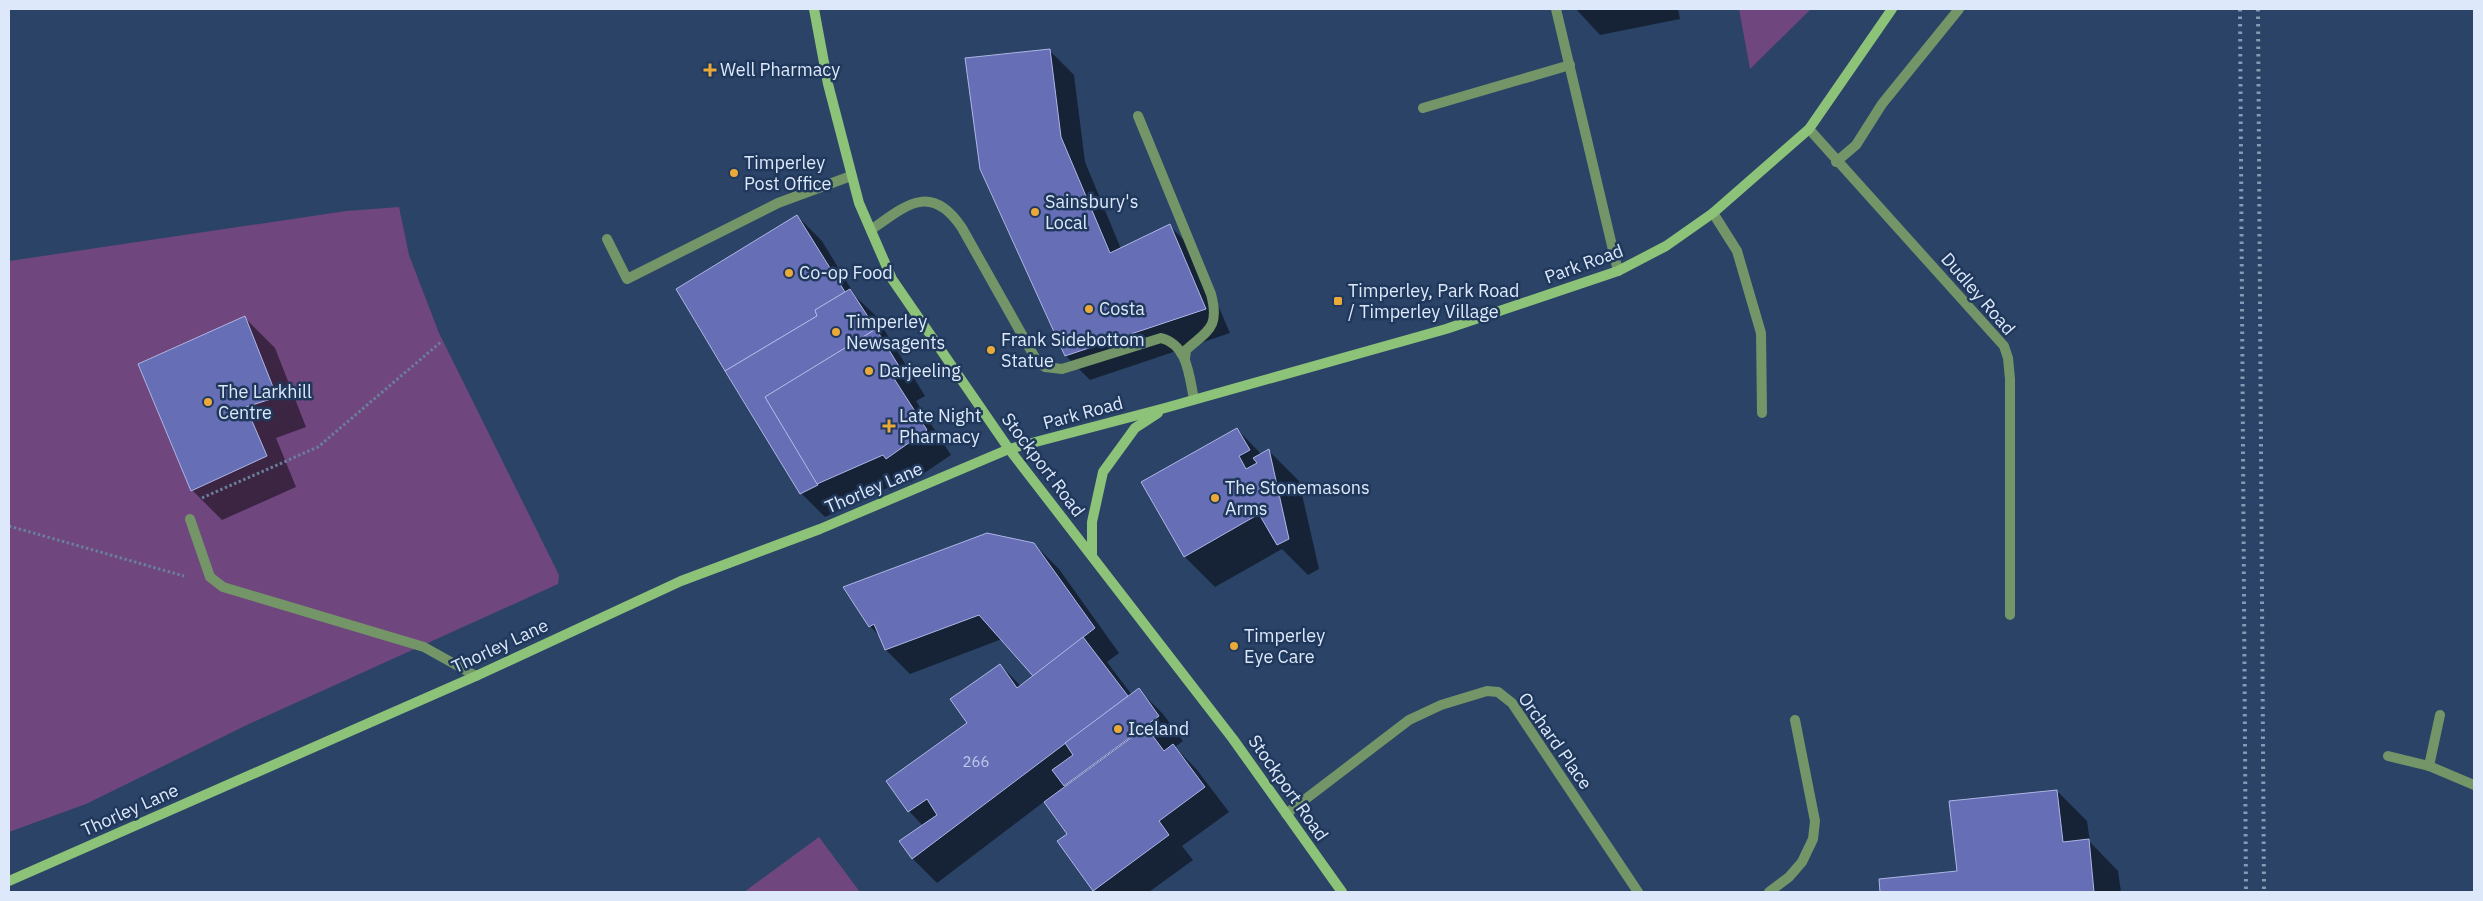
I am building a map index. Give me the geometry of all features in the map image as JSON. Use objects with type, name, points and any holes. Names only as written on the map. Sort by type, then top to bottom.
[{"type":"main road","name":"Stockport Road","points":[[815,9],[828,84],[859,203],[892,279],[1009,449],[1234,739],[1342,892]]},
{"type":"main road","name":"Park Road","points":[[1009,449],[1165,408],[1446,329],[1618,271],[1666,246],[1713,213],[1809,129],[1892,9]]},
{"type":"main road","name":"Park Road","points":[[1092,555],[1092,522],[1103,472],[1135,428],[1165,408]]},
{"type":"main road","name":"Thorley Lane","points":[[9,881],[476,676],[681,581],[820,529],[1009,449]]},
{"type":"street","points":[[1556,9],[1618,271]]},
{"type":"street","points":[[1836,162],[1856,145],[1882,104],[1959,9]]},
{"type":"street","points":[[1423,108],[1570,65]]},
{"type":"street","points":[[1138,116],[1211,294],[1215,310],[1210,328],[1200,340],[1186,350],[1185,359]]},
{"type":"street","name":"Dudley Road","points":[[1809,129],[1836,162],[2004,346],[2008,358],[2010,379],[2010,615]]},
{"type":"street","points":[[606,239],[627,279],[778,203],[852,176]]},
{"type":"street","points":[[871,230],[903,207],[918,201],[943,206],[953,215],[1038,363],[1054,369],[1068,367],[1161,338],[1171,341],[1179,348],[1185,359],[1194,400]]},
{"type":"street","points":[[1713,213],[1738,251],[1761,333],[1762,413]]},
{"type":"street","points":[[190,519],[210,577],[223,587],[424,647],[476,676]]},
{"type":"street","name":"Orchard Place","points":[[1286,814],[1409,720],[1441,705],[1474,694],[1487,691],[1498,692],[1512,703],[1638,892]]},
{"type":"street","points":[[2429,766],[2440,715]]},
{"type":"street","points":[[1769,892],[1789,877],[1802,862],[1813,839],[1816,821],[1794,720]]},
{"type":"street","points":[[2388,756],[2429,766],[2474,785]]},
{"type":"path","points":[[190,519],[199,499],[318,447],[442,341]]},
{"type":"path","points":[[9,526],[165,572],[185,577],[210,577]]},
{"type":"shaded area","points":[[1739,9],[1811,9],[1750,69]]},
{"type":"shaded area","points":[[399,207],[409,255],[439,333],[559,575],[558,584],[251,723],[86,804],[9,832],[9,261],[346,211]]},
{"type":"shaded area","points":[[819,837],[860,892],[744,892]]},
{"type":"building","points":[[1050,49],[1061,137],[1110,253],[1170,224],[1206,309],[1065,356],[980,169],[965,58]]},
{"type":"building","points":[[797,215],[845,292],[815,310],[817,316],[725,371],[676,289]]},
{"type":"building","points":[[850,289],[876,329],[765,397],[818,485],[800,494],[725,371],[817,316],[815,310]]},
{"type":"building","name":"The Larkhill Centre","points":[[245,316],[277,397],[246,407],[267,456],[191,491],[138,364]]},
{"type":"building","points":[[876,329],[902,371],[893,377],[927,430],[886,459],[883,455],[817,484],[765,397]]},
{"type":"building","name":"The Stonemasons Arms","points":[[1237,428],[1250,450],[1239,456],[1246,469],[1257,463],[1253,458],[1269,449],[1289,539],[1277,545],[1259,514],[1184,557],[1141,482]]},
{"type":"building","points":[[987,533],[1034,543],[1095,628],[1033,676],[979,615],[885,650],[874,624],[869,627],[843,587]]},
{"type":"building","points":[[1083,637],[1128,696],[912,859],[899,841],[937,815],[927,799],[908,812],[886,781],[967,723],[950,699],[1000,664],[1017,688]]},
{"type":"building","points":[[1139,688],[1159,716],[1064,786],[1052,770],[1073,755],[1065,743]]},
{"type":"building","points":[[1146,727],[1164,751],[1173,744],[1205,787],[1159,821],[1169,835],[1093,891],[1057,841],[1067,834],[1044,802]]},
{"type":"building","points":[[2057,790],[2063,842],[2089,839],[2094,892],[1880,892],[1879,879],[1957,871],[1949,801]]},
{"type":"railway","points":[[2240,9],[2246,892]]},
{"type":"railway","points":[[2258,9],[2264,892]]},
{"type":"place","name":"Well Pharmacy","points":[[710,70]]},
{"type":"place","name":"Timperley Post Office","points":[[734,173]]},
{"type":"place","name":"Sainsbury's Local","points":[[1035,212]]},
{"type":"place","name":"Co-op Food","points":[[789,273]]},
{"type":"place","name":"Timperley, Park Road / Timperley Village","points":[[1338,301]]},
{"type":"place","name":"Costa","points":[[1089,309]]},
{"type":"place","name":"Timperley Newsagents","points":[[836,332]]},
{"type":"place","name":"Frank Sidebottom Statue","points":[[991,350]]},
{"type":"place","name":"Darjeeling","points":[[869,371]]},
{"type":"place","name":"The Larkhill Centre","points":[[208,402]]},
{"type":"place","name":"Late Night Pharmacy","points":[[889,426]]},
{"type":"place","name":"The Stonemasons Arms","points":[[1215,498]]},
{"type":"place","name":"Timperley Eye Care","points":[[1234,646]]},
{"type":"place","name":"Iceland","points":[[1118,729]]}]
